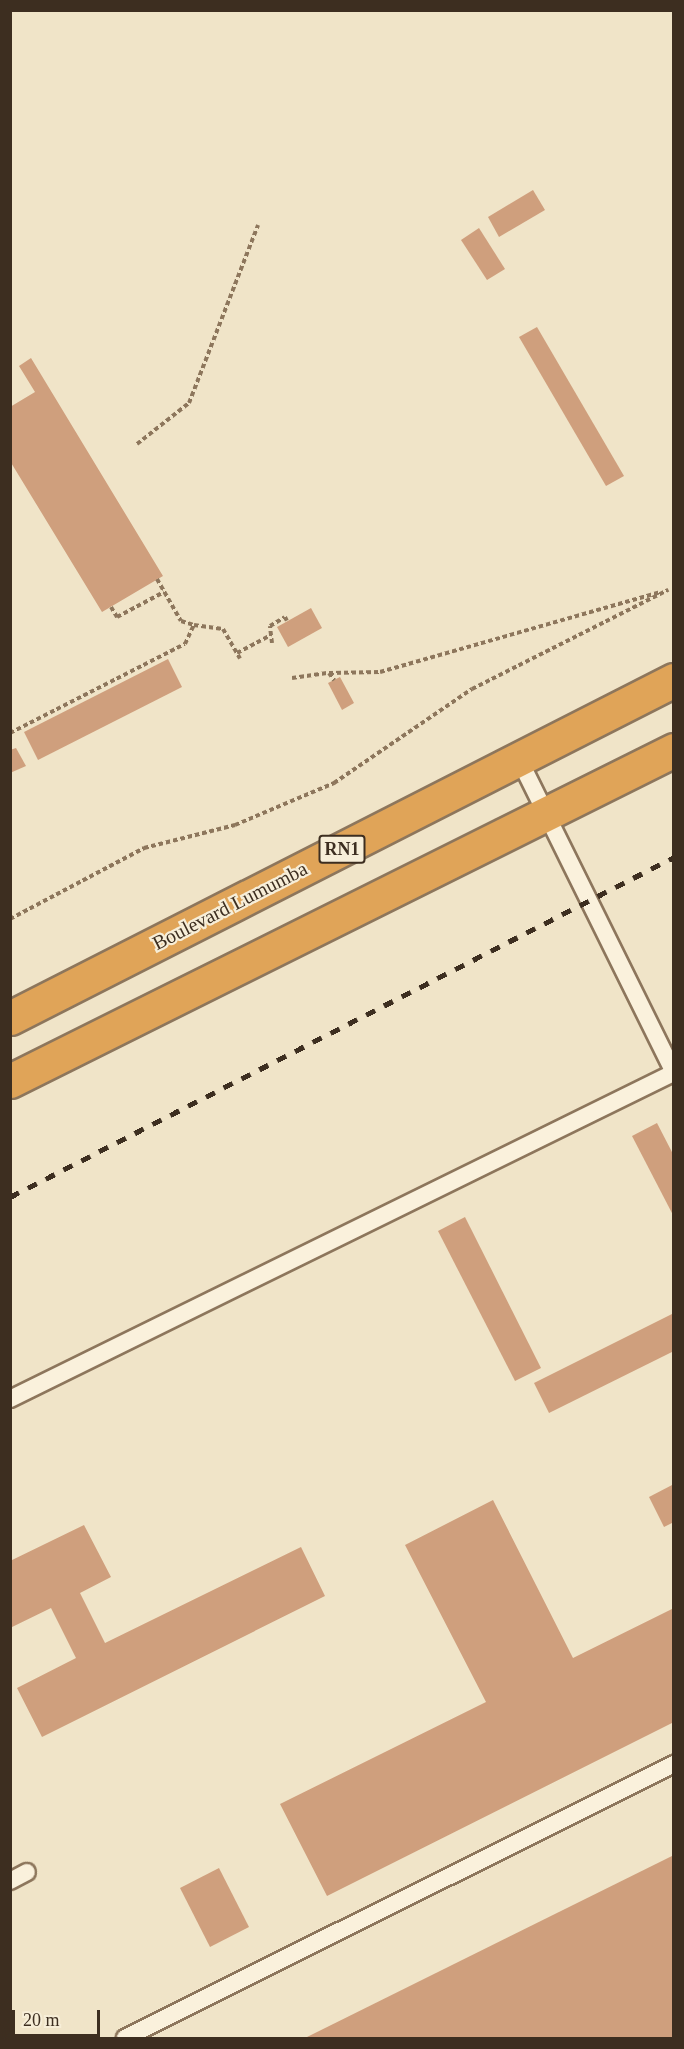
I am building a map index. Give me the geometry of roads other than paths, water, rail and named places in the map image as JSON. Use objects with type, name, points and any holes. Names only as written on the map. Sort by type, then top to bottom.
[{"type":"highway","name":"Boulevard Lumumba","points":[[10,1018],[674,680]]},
{"type":"highway","points":[[10,1081],[546,816],[674,750]]},
{"type":"lane","points":[[10,1399],[673,1073],[519,759]]},
{"type":"lane","points":[[125,2038],[674,1764]]},
{"type":"lane","points":[[10,1881],[27,1872]]},
{"type":"railway","points":[[10,1197],[674,857]]}]
